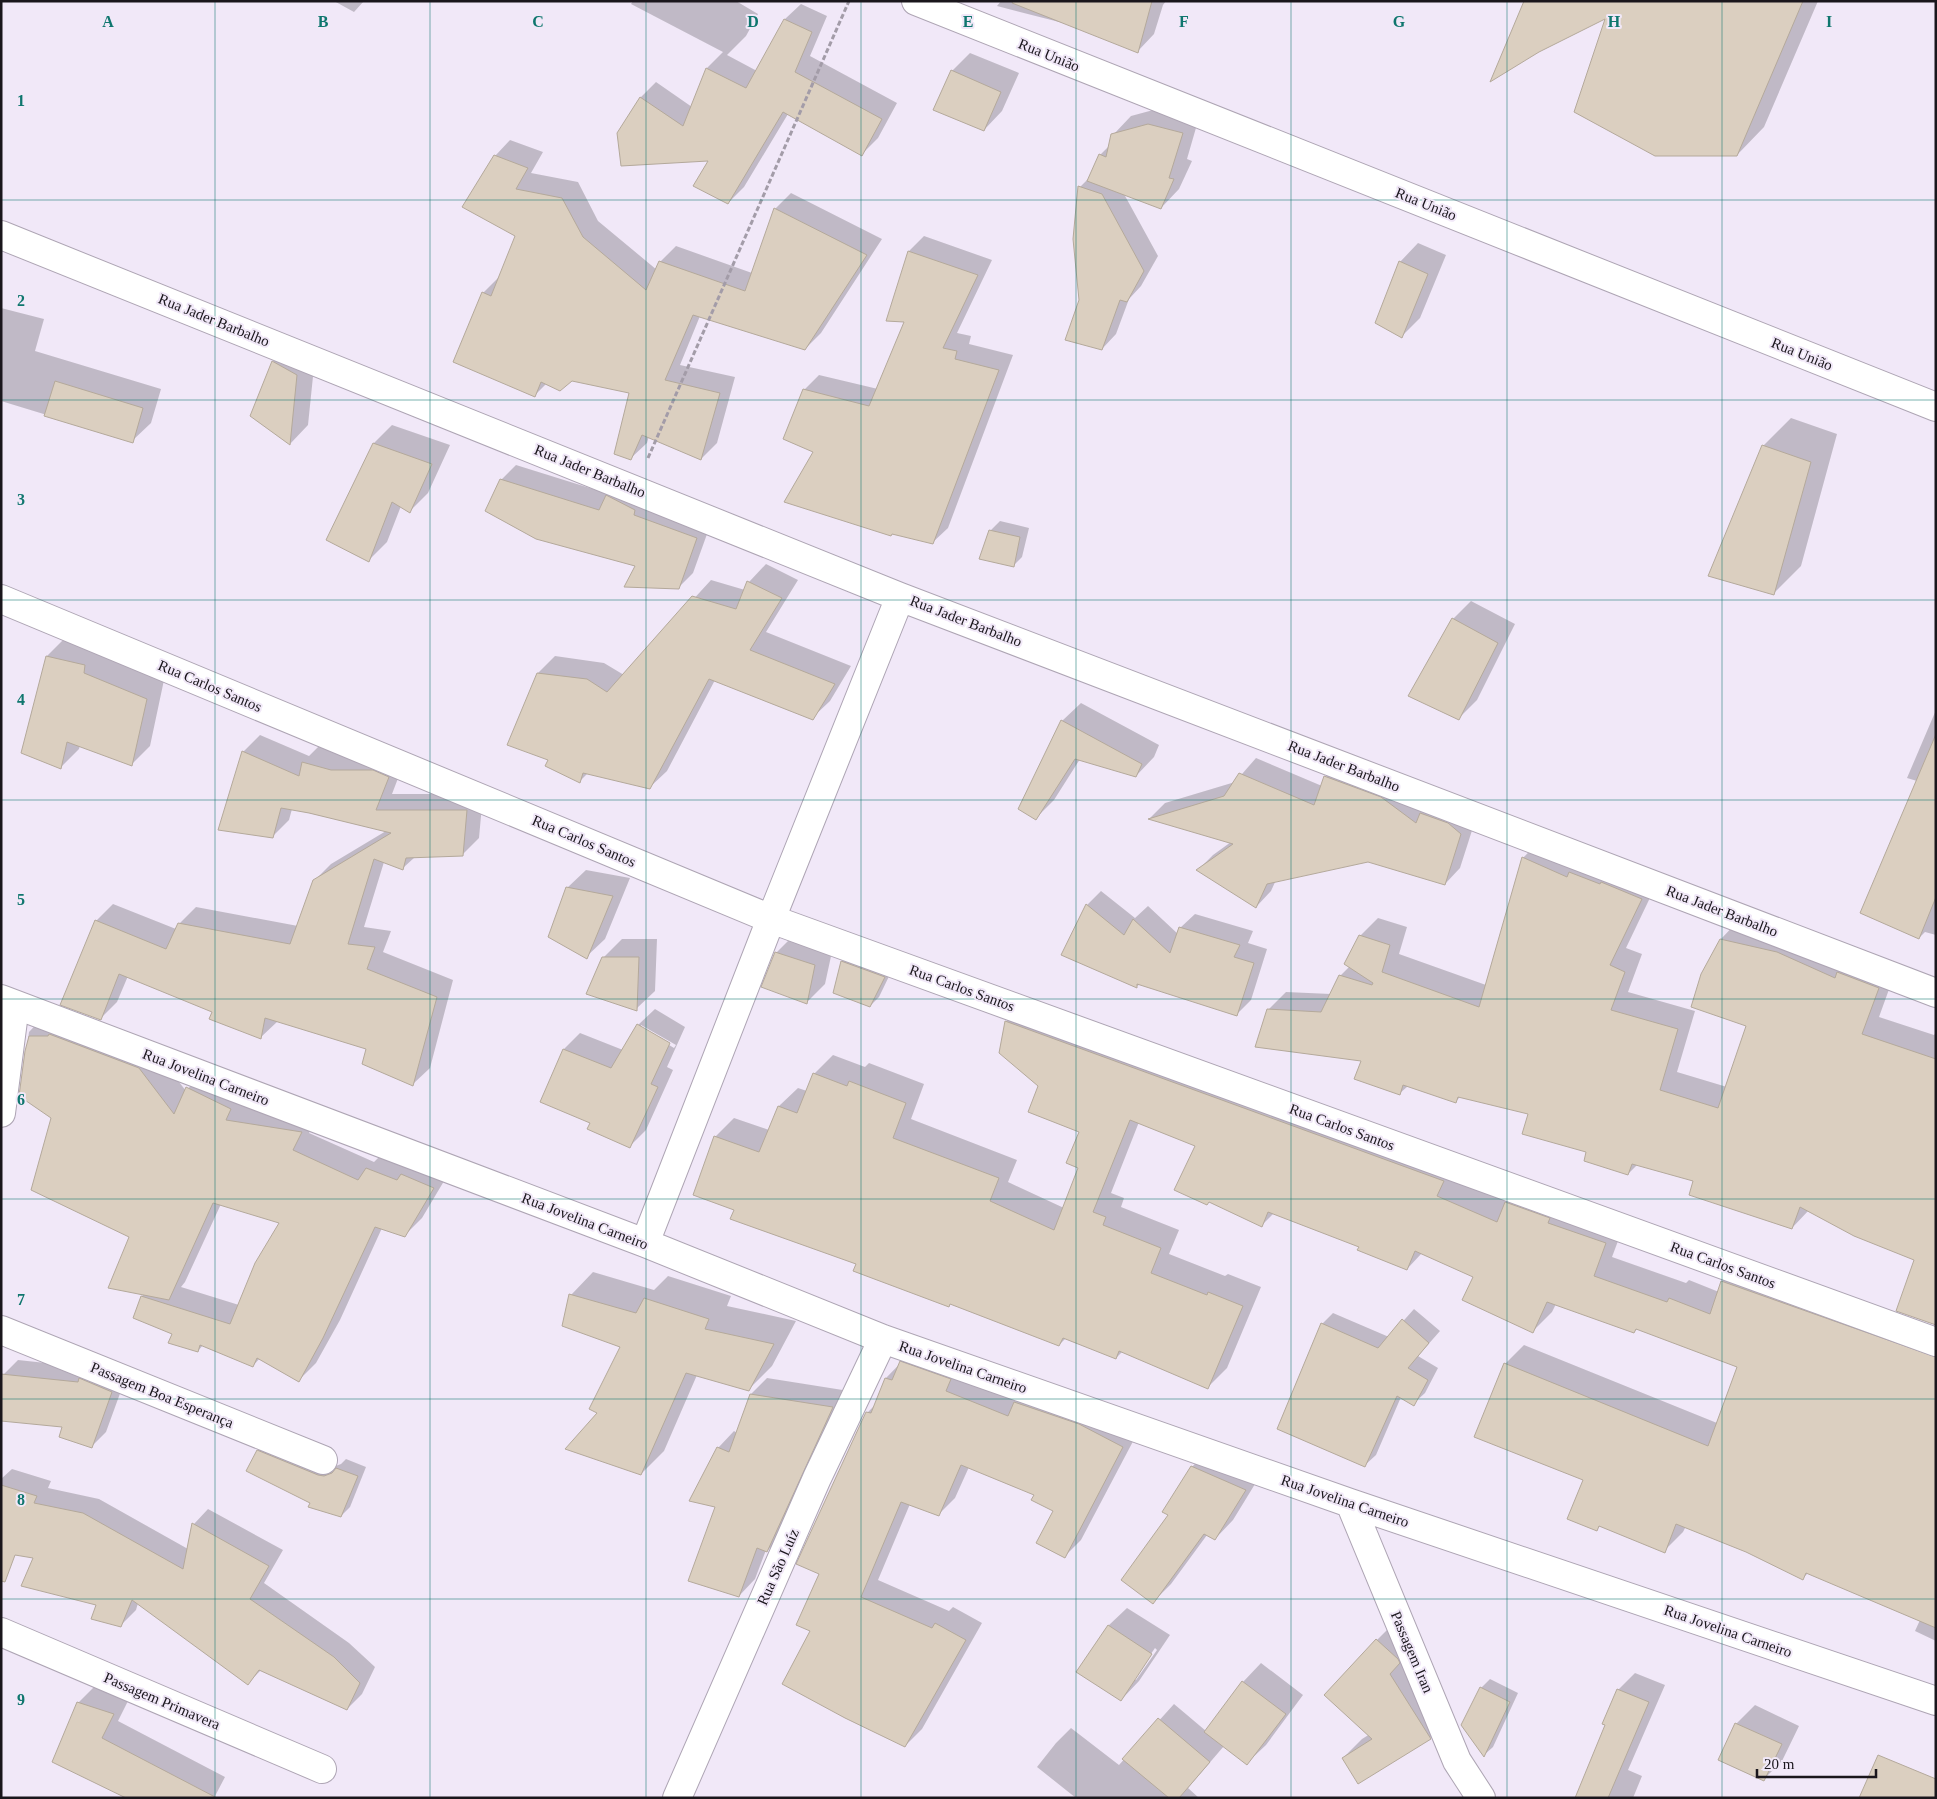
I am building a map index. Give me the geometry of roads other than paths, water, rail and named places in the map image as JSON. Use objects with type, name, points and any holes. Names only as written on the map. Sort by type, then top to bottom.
[{"type":"street","name":"Rua União","points":[[916,1],[1936,408]]},
{"type":"street","name":"Rua Jader Barbalho","points":[[1,235],[900,596],[1936,993]]},
{"type":"street","points":[[645,1243],[770,919],[900,596]]},
{"type":"street","name":"Rua Carlos Santos","points":[[1,599],[770,919],[1936,1342]]},
{"type":"street","points":[[1,1114],[8,1002]]},
{"type":"street","name":"Rua Jovelina Carneiro","points":[[8,1002],[645,1243],[883,1339],[1350,1503],[1936,1701]]},
{"type":"street","name":"Passagem Boa Esperança","points":[[1,1330],[323,1460]]},
{"type":"street","name":"Rua São Luíz","points":[[677,1798],[817,1478],[883,1339]]},
{"type":"street","name":"Passagem Iran","points":[[1350,1503],[1457,1761],[1481,1798]]},
{"type":"street","name":"Passagem Primavera","points":[[1,1632],[322,1769]]}]
